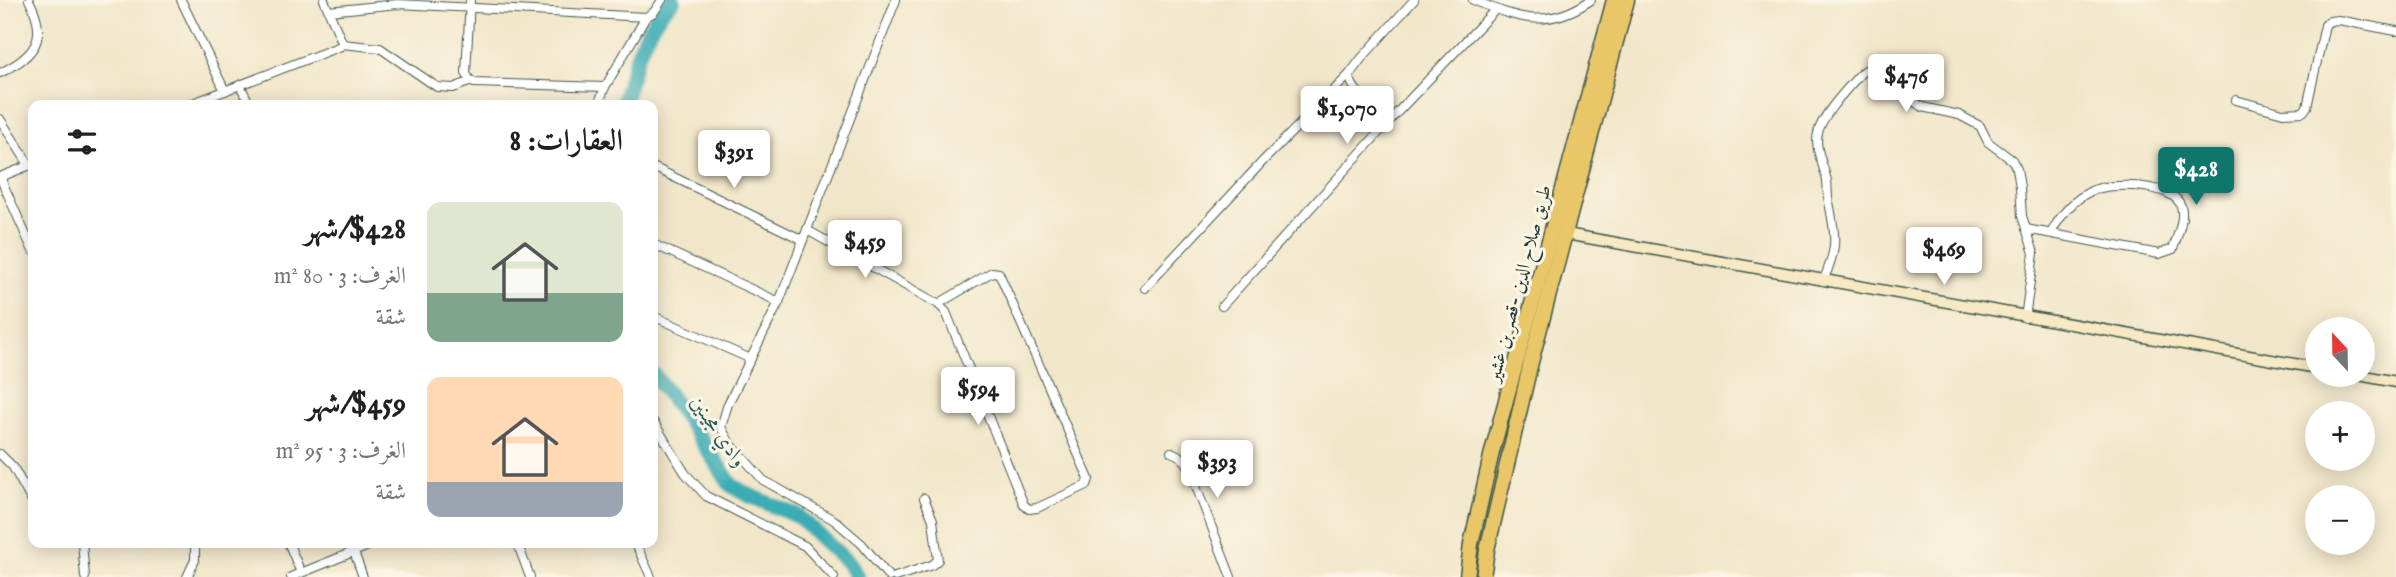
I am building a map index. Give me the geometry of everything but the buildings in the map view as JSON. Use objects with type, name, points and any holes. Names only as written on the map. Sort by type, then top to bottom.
[{"type":"highway","name":"طريق صلاح الدين -قصر بن غشير","points":[[1467,577],[1471,544],[1492,452],[1614,0]]},
{"type":"highway","points":[[1483,577],[1531,362],[1627,0]]},
{"type":"highway","points":[[1471,544],[1487,550]]},
{"type":"main road","points":[[1566,234],[2305,366]]},
{"type":"main road","points":[[2375,378],[2396,382]]},
{"type":"street","points":[[0,73],[27,58],[33,49],[38,25],[29,0]]},
{"type":"street","points":[[181,0],[225,91]]},
{"type":"street","points":[[324,0],[342,44]]},
{"type":"street","points":[[600,100],[646,17],[654,12],[662,0]]},
{"type":"street","points":[[889,577],[862,544],[834,520],[763,480],[723,432],[722,420],[779,302],[896,0]]},
{"type":"street","points":[[1145,288],[1264,160],[1349,75],[1414,0]]},
{"type":"street","points":[[1473,0],[1526,19],[1551,19],[1565,15],[1591,0]]},
{"type":"street","points":[[328,11],[398,4],[470,4],[646,17]]},
{"type":"street","points":[[470,4],[466,73],[472,81],[477,84],[605,87]]},
{"type":"street","points":[[1222,306],[1391,119],[1496,9]]},
{"type":"street","points":[[2236,100],[2283,113],[2303,112],[2307,107],[2325,25],[2338,20],[2396,32]]},
{"type":"street","points":[[202,100],[338,48],[342,44],[380,48],[437,86],[453,88],[472,81]]},
{"type":"street","points":[[1823,281],[1832,262],[1836,230],[1820,158],[1818,132],[1837,103],[1862,72],[1868,69],[1922,107],[1959,115],[1980,126],[1988,142],[2012,160],[2017,169],[2022,216],[2034,253],[2025,318]]},
{"type":"street","points":[[1349,75],[1353,85],[1365,99],[1391,119]]},
{"type":"street","points":[[240,85],[248,100]]},
{"type":"street","points":[[0,119],[28,160]]},
{"type":"street","points":[[28,165],[0,177],[28,240]]},
{"type":"street","points":[[658,169],[803,240]]},
{"type":"street","points":[[2026,229],[2105,246],[2159,254],[2173,248],[2181,223],[2182,208],[2172,195],[2155,190],[2117,185],[2102,187],[2079,199],[2061,216],[2050,233]]},
{"type":"street","points":[[807,230],[938,304],[948,316],[1024,505],[1029,509],[1037,508],[1087,485],[1089,480],[999,272],[992,272],[938,304]]},
{"type":"street","points":[[658,246],[779,302]]},
{"type":"street","points":[[658,318],[751,359]]},
{"type":"street","points":[[658,429],[685,473],[706,496],[805,546],[834,577]]},
{"type":"street","points":[[1171,452],[1187,463],[1231,577]]},
{"type":"street","points":[[0,454],[13,467],[28,494]]},
{"type":"street","points":[[895,577],[932,565],[938,560],[933,520],[924,498]]},
{"type":"street","points":[[83,548],[85,577]]},
{"type":"street","points":[[187,577],[195,560],[195,548]]},
{"type":"street","points":[[291,548],[301,573]]},
{"type":"street","points":[[291,577],[364,548]]},
{"type":"street","points":[[519,548],[530,577]]},
{"type":"street","points":[[638,548],[651,577]]},
{"type":"street","points":[[354,552],[363,577]]},
{"type":"waterway","name":"وادي مجينين","points":[[624,100],[646,35],[662,10],[673,0]]},
{"type":"waterway","name":"وادي مجينين","points":[[658,381],[731,485],[798,516],[849,564],[857,577]]}]
